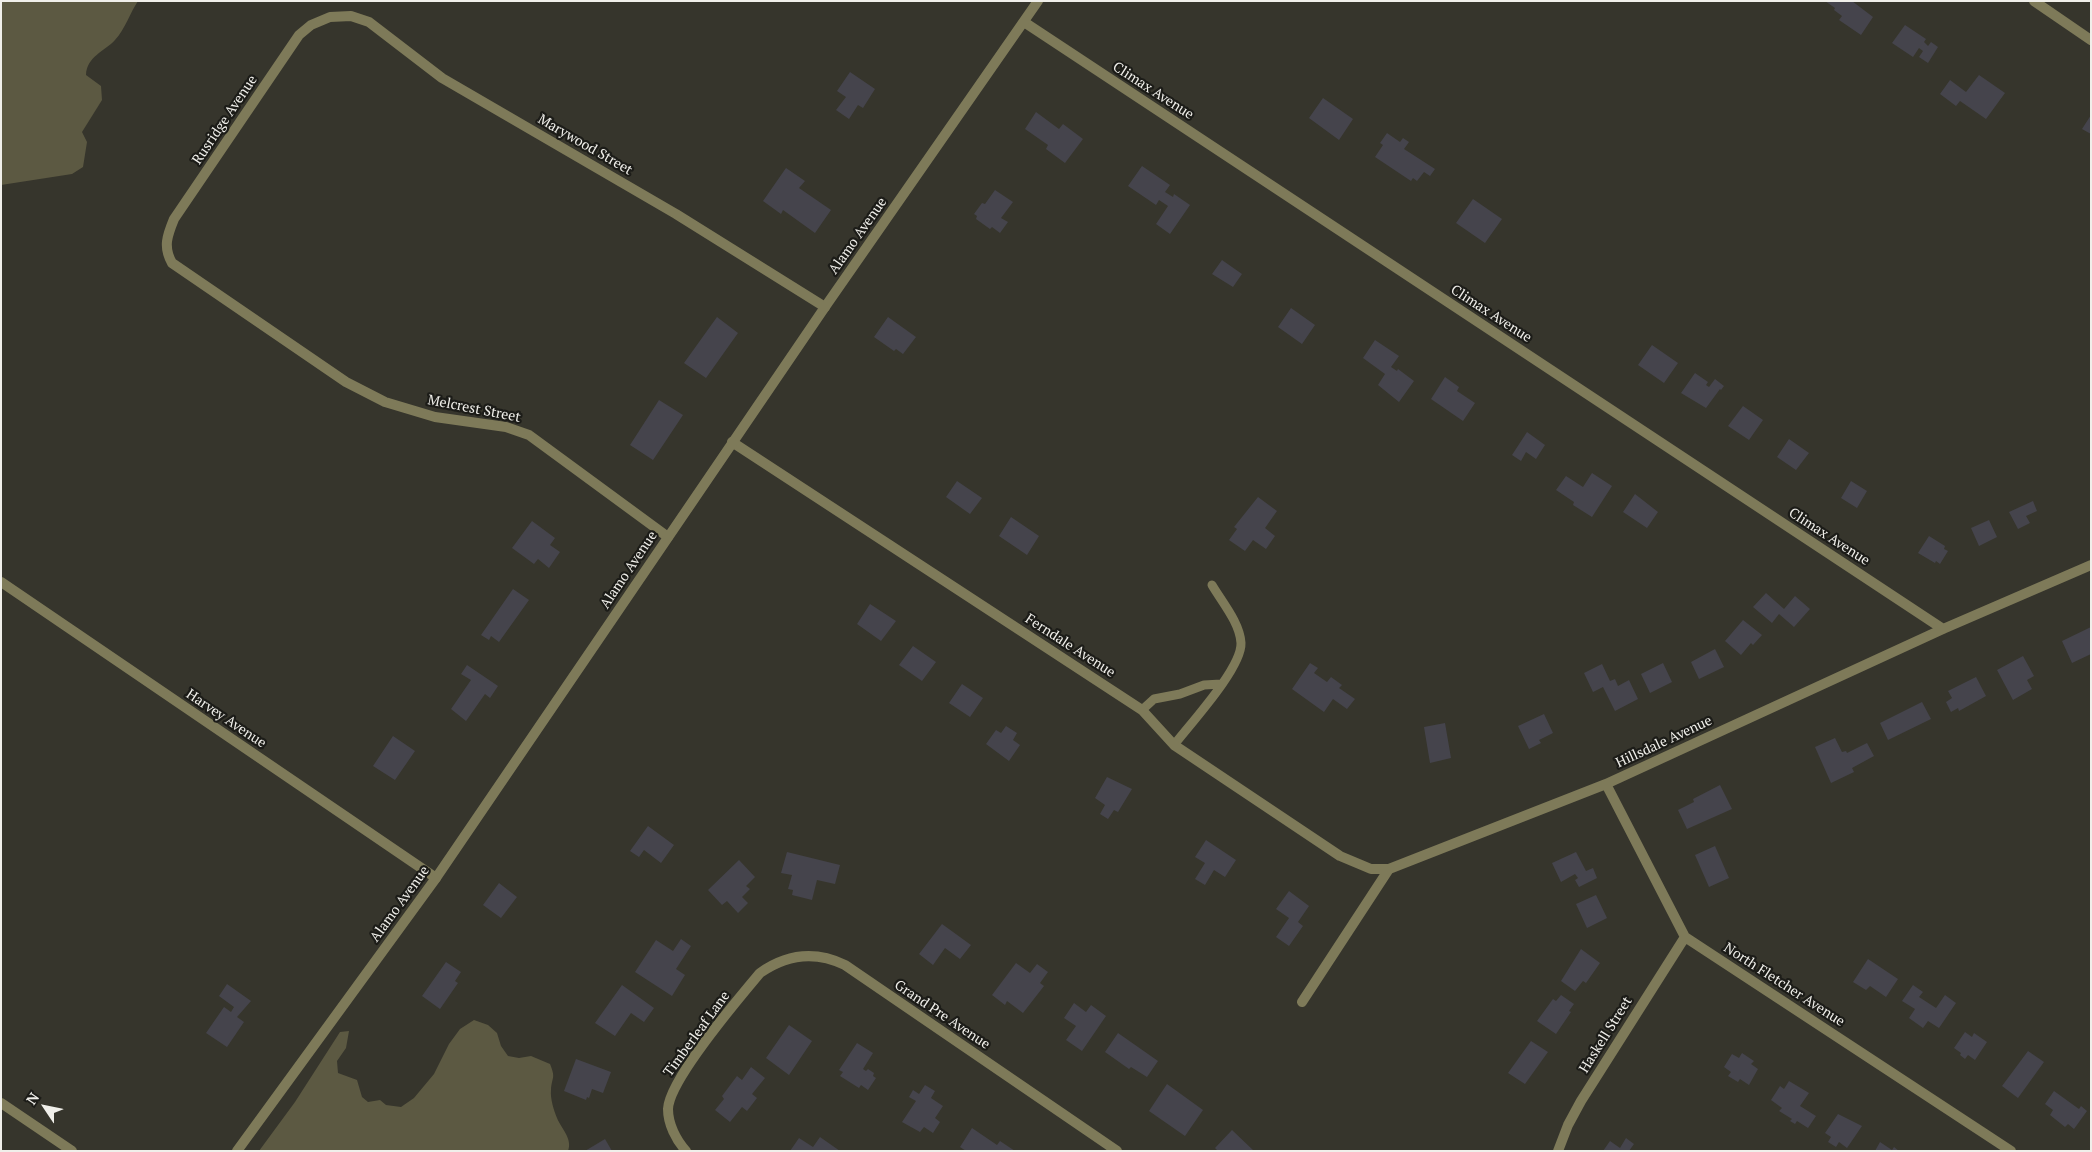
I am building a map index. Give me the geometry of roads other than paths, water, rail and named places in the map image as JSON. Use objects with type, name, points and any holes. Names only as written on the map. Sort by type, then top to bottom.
[{"type":"street","name":"Alamo Avenue","points":[[237,1151],[436,878],[825,306],[1038,1]]},
{"type":"street","points":[[2034,1],[2091,40]]},
{"type":"street","name":"Rusridge Avenue","points":[[168,256],[165,247],[174,219],[299,35],[311,25],[330,16]]},
{"type":"street","name":"Marywood Street","points":[[330,16],[351,16],[369,22],[442,78],[676,214],[825,306]]},
{"type":"street","name":"Climax Avenue","points":[[1024,22],[1943,629]]},
{"type":"street","name":"Melcrest Street","points":[[168,256],[179,270],[346,382],[385,402],[435,417],[506,427],[529,435],[668,538]]},
{"type":"street","name":"Ferndale Avenue","points":[[732,442],[1142,710],[1174,745],[1340,856],[1371,869],[1389,869]]},
{"type":"street","name":"Hillsdale Avenue","points":[[1389,869],[1606,784],[1943,629],[2091,565]]},
{"type":"street","name":"Harvey Avenue","points":[[1,582],[436,878]]},
{"type":"street","name":"North Fletcher Avenue","points":[[1606,784],[1685,936],[2011,1151]]},
{"type":"street","points":[[1302,1002],[1389,869]]},
{"type":"street","name":"Haskell Street","points":[[1558,1151],[1580,1101],[1685,936]]},
{"type":"street","name":"Grand Pre Avenue","points":[[746,989],[760,973],[771,965],[796,956],[831,958],[845,965],[1117,1151]]},
{"type":"street","name":"Timberleaf Lane","points":[[686,1151],[679,1144],[671,1126],[668,1109],[672,1093],[683,1073],[746,989]]},
{"type":"street","points":[[1,1103],[72,1151]]},
{"type":"lane","points":[[1174,745],[1238,659],[1241,644],[1237,628],[1212,585]]},
{"type":"lane","points":[[1142,710],[1154,699],[1180,694],[1204,685],[1221,684]]}]
